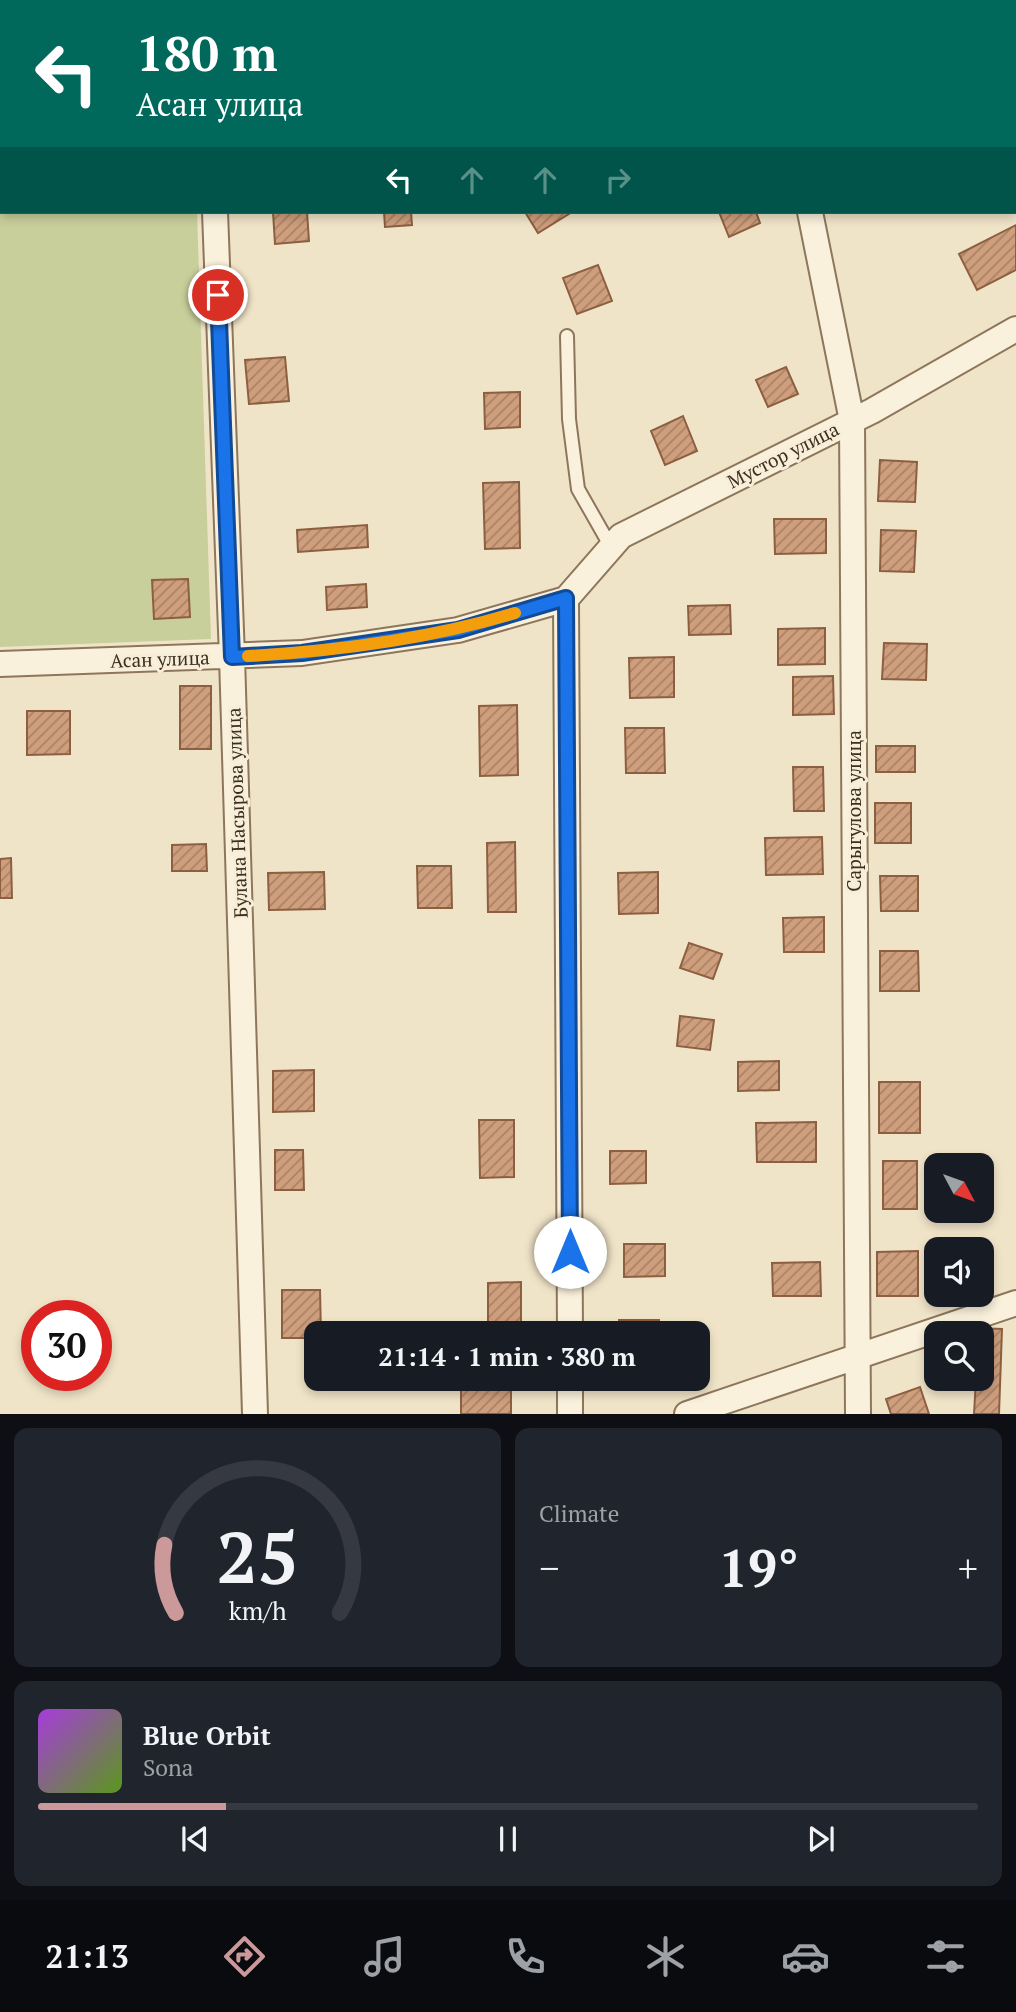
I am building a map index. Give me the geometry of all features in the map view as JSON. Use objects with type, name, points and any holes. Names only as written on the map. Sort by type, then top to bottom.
[{"type":"street","name":"Булана Насырова улица","points":[[215,214],[232,657],[255,1413]]},
{"type":"street","name":"Сарыгулова улица","points":[[810,214],[852,421],[858,1413]]},
{"type":"street","name":"Мустор улица","points":[[566,598],[621,536],[852,421],[1016,329]]},
{"type":"street","name":"Асан улица","points":[[0,664],[302,653],[458,630],[566,598]]},
{"type":"street","points":[[566,598],[570,1321]]},
{"type":"street","points":[[687,1413],[1016,1303]]},
{"type":"street","points":[[570,1391],[570,1413]]},
{"type":"lane","points":[[567,336],[569,419],[578,489],[611,547]]},
{"type":"green space","points":[[0,214],[197,214],[211,639],[0,647]]},
{"type":"building","points":[[273,214],[307,214],[309,241],[275,244]]},
{"type":"building","points":[[384,214],[411,214],[412,225],[385,227]]},
{"type":"building","points":[[526,214],[569,214],[538,233]]},
{"type":"building","points":[[720,214],[757,214],[760,223],[729,237]]},
{"type":"building","points":[[1016,225],[1016,270],[977,290],[959,254]]},
{"type":"building","points":[[598,265],[612,301],[577,314],[563,278]]},
{"type":"building","points":[[285,357],[289,401],[249,404],[245,360]]},
{"type":"building","points":[[786,367],[798,394],[768,407],[756,380]]},
{"type":"building","points":[[520,392],[520,427],[485,429],[484,393]]},
{"type":"building","points":[[683,416],[697,451],[665,465],[651,431]]},
{"type":"building","points":[[880,460],[917,462],[915,502],[878,501]]},
{"type":"building","points":[[519,482],[520,548],[485,549],[483,483]]},
{"type":"building","points":[[774,519],[826,519],[826,553],[775,554]]},
{"type":"building","points":[[367,525],[368,547],[298,552],[297,530]]},
{"type":"building","points":[[881,530],[916,531],[914,572],[880,571]]},
{"type":"building","points":[[188,579],[190,617],[154,619],[152,580]]},
{"type":"building","points":[[366,584],[367,607],[327,610],[326,587]]},
{"type":"building","points":[[730,605],[731,634],[689,635],[688,606]]},
{"type":"building","points":[[825,628],[825,664],[778,665],[778,629]]},
{"type":"building","points":[[884,643],[927,644],[926,680],[882,679]]},
{"type":"building","points":[[674,657],[674,697],[630,698],[629,658]]},
{"type":"building","points":[[833,676],[834,714],[793,715],[793,677]]},
{"type":"building","points":[[180,686],[211,686],[211,749],[180,749]]},
{"type":"building","points":[[517,705],[518,775],[480,776],[479,706]]},
{"type":"building","points":[[27,711],[70,711],[70,754],[27,755]]},
{"type":"building","points":[[625,728],[664,728],[665,773],[626,773]]},
{"type":"building","points":[[876,746],[915,746],[915,772],[876,772]]},
{"type":"building","points":[[793,767],[823,767],[824,811],[794,811]]},
{"type":"building","points":[[875,803],[911,803],[911,843],[875,843]]},
{"type":"building","points":[[822,837],[823,874],[766,875],[765,838]]},
{"type":"building","points":[[515,842],[516,912],[488,912],[487,843]]},
{"type":"building","points":[[206,844],[207,871],[172,871],[172,845]]},
{"type":"building","points":[[11,858],[12,898],[0,898],[0,859]]},
{"type":"building","points":[[417,866],[451,866],[452,908],[418,908]]},
{"type":"building","points":[[324,872],[325,909],[269,910],[268,873]]},
{"type":"building","points":[[658,872],[658,913],[619,914],[618,873]]},
{"type":"building","points":[[880,876],[918,876],[918,911],[881,911]]},
{"type":"building","points":[[824,917],[824,952],[784,952],[783,918]]},
{"type":"building","points":[[689,943],[722,954],[713,979],[680,968]]},
{"type":"building","points":[[880,951],[918,951],[919,991],[880,991]]},
{"type":"building","points":[[680,1016],[714,1020],[710,1050],[677,1046]]},
{"type":"building","points":[[779,1061],[779,1090],[738,1091],[738,1062]]},
{"type":"building","points":[[314,1070],[314,1111],[273,1112],[273,1071]]},
{"type":"building","points":[[879,1082],[920,1082],[920,1133],[879,1133]]},
{"type":"building","points":[[479,1120],[514,1120],[514,1177],[480,1178]]},
{"type":"building","points":[[816,1122],[816,1162],[757,1162],[756,1123]]},
{"type":"building","points":[[275,1150],[303,1150],[304,1190],[275,1190]]},
{"type":"building","points":[[610,1151],[646,1151],[646,1183],[610,1184]]},
{"type":"building","points":[[883,1161],[917,1161],[917,1209],[883,1209]]},
{"type":"building","points":[[624,1244],[665,1244],[665,1276],[624,1277]]},
{"type":"building","points":[[918,1251],[918,1296],[877,1296],[877,1252]]},
{"type":"building","points":[[820,1262],[821,1296],[773,1296],[772,1263]]},
{"type":"building","points":[[521,1282],[521,1321],[488,1321],[488,1283]]},
{"type":"building","points":[[282,1290],[320,1290],[321,1321],[304,1321],[304,1338],[282,1338]]},
{"type":"building","points":[[659,1320],[659,1321],[619,1321]]},
{"type":"building","points":[[994,1329],[1002,1329],[999,1414],[974,1414],[975,1391],[994,1391]]},
{"type":"building","points":[[920,1387],[929,1414],[891,1414],[886,1399]]},
{"type":"building","points":[[461,1391],[511,1391],[511,1414],[461,1414]]},
{"type":"slow traffic","points":[[248,656],[302,653],[458,630],[515,613]]},
{"type":"route","points":[[218,295],[232,657],[302,653],[458,630],[566,598],[570,1252]]}]
